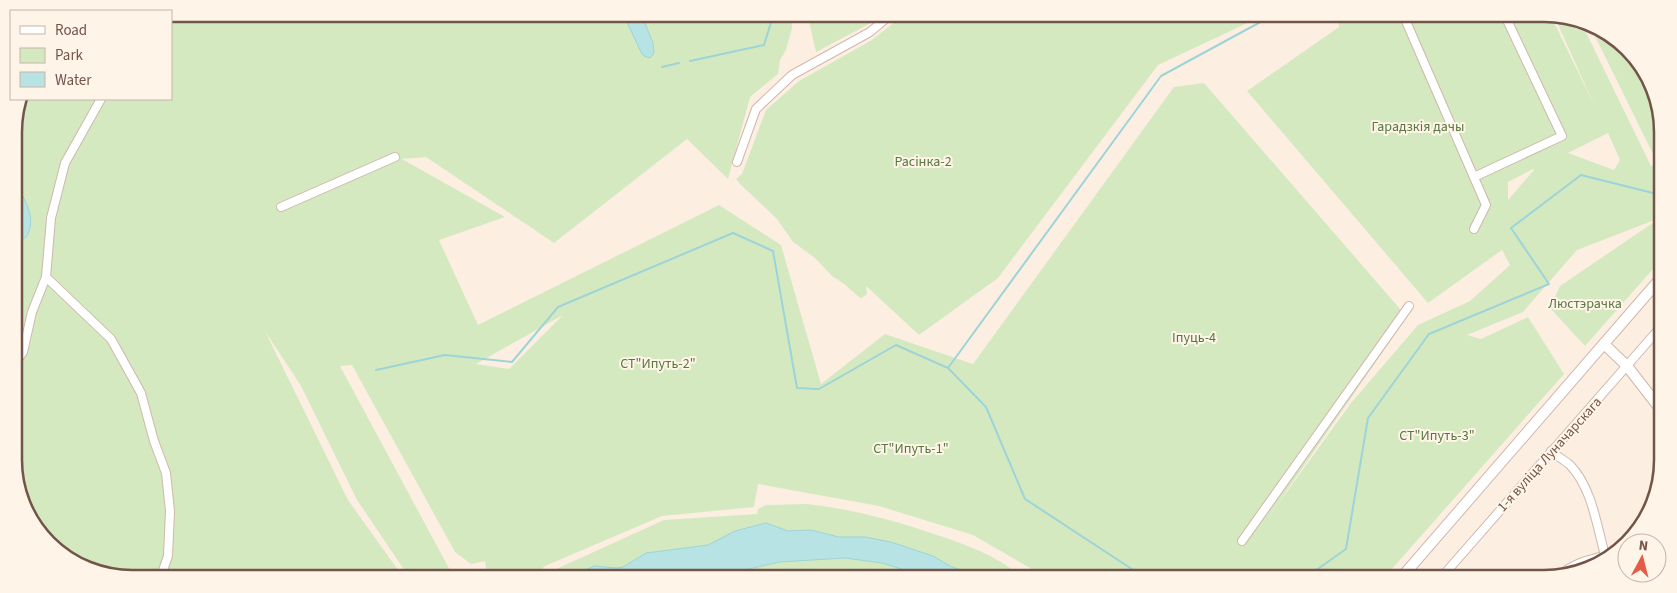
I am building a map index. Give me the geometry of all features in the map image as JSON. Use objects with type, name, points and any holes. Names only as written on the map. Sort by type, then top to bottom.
[{"type":"street","points":[[737,162],[756,109],[792,75],[870,32],[882,22]]},
{"type":"street","points":[[1406,22],[1486,205],[1474,229]]},
{"type":"street","points":[[1474,177],[1562,136],[1508,22]]},
{"type":"street","points":[[22,353],[32,312],[46,277],[51,218],[65,163],[100,100]]},
{"type":"street","points":[[281,207],[395,157]]},
{"type":"street","points":[[46,277],[111,339],[142,393],[154,441],[166,472],[170,511],[168,556],[163,570]]},
{"type":"street","points":[[1408,570],[1654,286]]},
{"type":"street","points":[[1242,541],[1409,306]]},
{"type":"street","name":"1-я вуліца Луначарскага","points":[[1447,570],[1654,335]]},
{"type":"street","points":[[1604,344],[1627,366],[1654,401]]},
{"type":"street","points":[[1551,452],[1569,465],[1584,486],[1590,499],[1604,553]]},
{"type":"street","points":[[1571,567],[1580,562],[1591,560]]},
{"type":"green space","points":[[172,22],[791,22],[792,28],[786,50],[780,60],[778,74],[750,97],[728,179],[687,139],[554,243],[426,157],[402,159],[505,217],[439,240],[478,325],[719,205],[781,245],[821,384],[885,334],[973,364],[1174,87],[1204,83],[1407,317],[1270,515],[1351,403],[1418,325],[1470,301],[1510,265],[1502,250],[1428,303],[1247,91],[1339,27],[1338,22],[1545,22],[1554,23],[1595,107],[1557,23],[1559,23],[1585,30],[1651,166],[1654,166],[1654,220],[1577,250],[1523,312],[1467,335],[1481,339],[1528,317],[1564,374],[1391,570],[1033,570],[973,535],[879,506],[758,484],[754,507],[662,516],[545,566],[541,570],[486,570],[485,561],[471,564],[455,552],[352,365],[340,366],[450,570],[404,570],[357,500],[301,386],[265,331],[348,500],[398,570],[118,570],[97,565],[71,552],[41,522],[28,496],[22,461],[23,118],[27,100],[172,100]],"holes":[[[1608,133],[1620,160],[1614,170],[1568,153]],[[1534,170],[1508,200],[1508,182]],[[563,315],[509,369],[476,364]]]},
{"type":"green space","points":[[809,22],[872,22],[871,23],[816,52]]},
{"type":"green space","name":"Расінка-2","points":[[895,22],[1250,22],[1158,65],[998,278],[919,335],[866,286],[867,294],[862,298],[832,276],[815,258],[793,242],[777,219],[736,179],[742,174],[766,110],[799,81],[872,40]]},
{"type":"green space","points":[[1594,35],[1617,50],[1632,65],[1640,77],[1651,104],[1654,118],[1653,154]]},
{"type":"green space","name":"Люстэрачка","points":[[1654,222],[1654,268],[1585,346],[1550,308],[1560,286]]},
{"type":"green space","points":[[807,504],[874,516],[907,525],[972,548],[993,557],[1012,570],[554,570],[664,520],[757,514],[758,509],[766,505]]},
{"type":"water","points":[[627,22],[644,22],[653,43],[654,53],[650,58],[642,54]]},
{"type":"water","points":[[23,196],[31,220],[28,234],[24,239]]},
{"type":"water","points":[[766,523],[788,531],[811,530],[839,537],[865,537],[891,542],[933,556],[961,570],[905,570],[882,563],[845,558],[780,562],[746,570],[586,570],[594,566],[623,567],[646,553],[708,545],[735,531]]},
{"type":"waterway","points":[[690,61],[764,45],[771,22]]},
{"type":"waterway","points":[[948,368],[1161,76],[1260,22]]},
{"type":"waterway","points":[[662,67],[679,63]]},
{"type":"waterway","points":[[1316,570],[1346,549],[1368,418],[1429,334],[1549,284],[1511,228],[1581,175],[1654,193]]},
{"type":"waterway","points":[[376,370],[445,355],[512,362],[558,307],[733,233],[773,251],[797,388],[819,389],[896,345],[948,368],[986,407],[1025,499],[1133,570]]},
{"type":"park label","name":"Гарадзкія дачы","points":[[1418,126]]},
{"type":"park label","name":"Іпуць-4","points":[[1194,337]]},
{"type":"park label","name":"СТ\"Ипуть-2\"","points":[[658,363]]},
{"type":"park label","name":"СТ\"Ипуть-3\"","points":[[1437,435]]},
{"type":"park label","name":"СТ\"Ипуть-1\"","points":[[911,448]]}]
